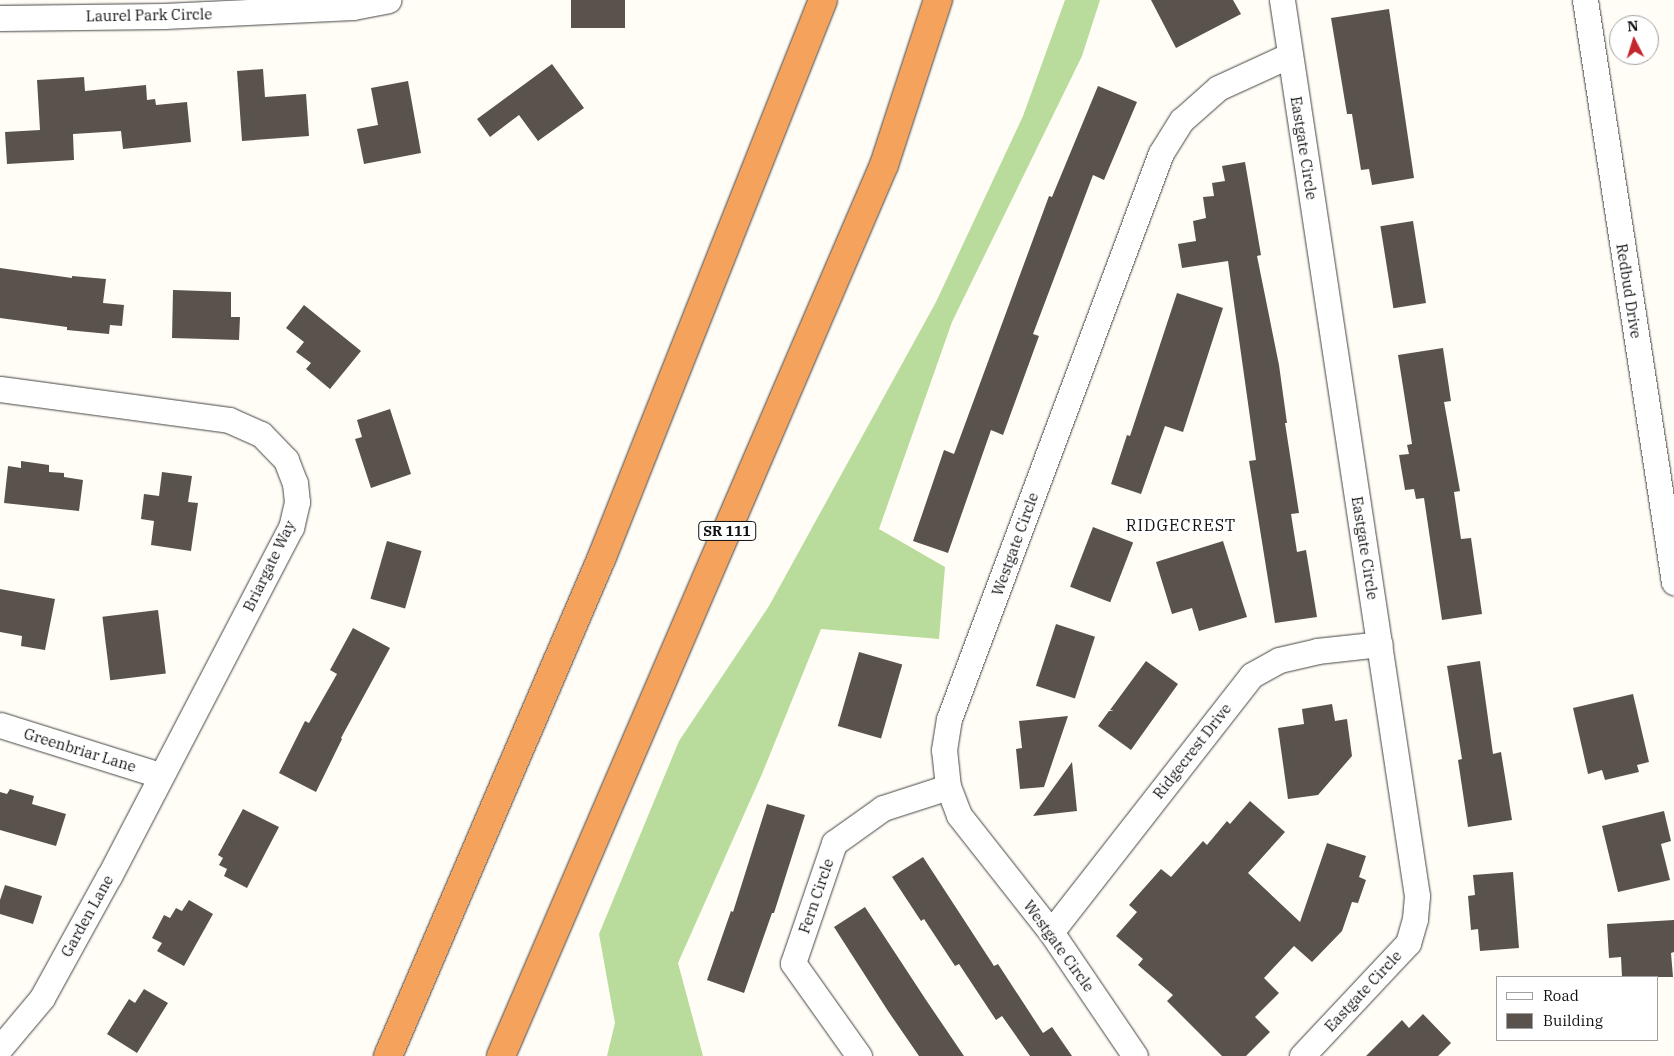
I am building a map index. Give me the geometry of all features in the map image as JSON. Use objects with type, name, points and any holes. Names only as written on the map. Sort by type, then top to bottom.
[{"type":"highway","points":[[388,1056],[602,558],[823,0]]},
{"type":"highway","name":"SR 111","points":[[501,1056],[884,165],[938,0]]},
{"type":"street","name":"Laurel Park Circle","points":[[0,18],[184,15],[353,7],[388,0]]},
{"type":"street","name":"Eastgate Circle","points":[[1282,0],[1417,896],[1415,919],[1408,943],[1302,1056]]},
{"type":"street","name":"Redbud Drive","points":[[1586,0],[1674,582]]},
{"type":"street","name":"Westgate Circle","points":[[1135,1056],[1051,932],[959,815],[948,787],[944,750],[949,719],[1161,153],[1182,120],[1218,88],[1290,55]]},
{"type":"street","name":"Briargate Way","points":[[0,389],[229,420],[261,434],[286,460],[295,482],[298,502],[291,527],[160,775]]},
{"type":"street","name":"Ridgecrest Drive","points":[[1051,932],[1252,674],[1279,660],[1317,651],[1380,644]]},
{"type":"street","name":"Greenbriar Lane","points":[[0,725],[160,775]]},
{"type":"street","name":"Garden Lane","points":[[0,1048],[42,998],[109,876],[160,775]]},
{"type":"street","name":"Fern Circle","points":[[858,1056],[793,963],[834,843],[883,808],[948,787]]},
{"type":"green space","points":[[1065,0],[1100,0],[1082,56],[952,322],[879,529],[945,567],[939,639],[821,629],[762,774],[678,963],[703,1056],[607,1056],[615,1023],[599,934],[679,741],[769,606],[936,302],[1023,116]]},
{"type":"building","points":[[571,0],[625,0],[625,28],[571,28]]},
{"type":"building","points":[[1151,0],[1233,0],[1241,14],[1176,48]]},
{"type":"building","points":[[1389,9],[1414,178],[1372,185],[1369,169],[1361,170],[1352,114],[1347,114],[1331,18]]},
{"type":"building","points":[[552,64],[584,108],[538,141],[519,115],[490,137],[477,119]]},
{"type":"building","points":[[263,69],[265,97],[306,94],[309,136],[242,141],[237,71]]},
{"type":"building","points":[[84,77],[85,91],[146,85],[147,100],[155,99],[156,105],[187,102],[191,142],[123,149],[121,131],[73,134],[74,160],[7,164],[5,132],[40,130],[37,80]]},
{"type":"building","points":[[408,81],[421,153],[364,164],[357,129],[378,125],[371,88]]},
{"type":"building","points":[[1098,86],[1137,102],[1104,180],[1093,175],[1033,334],[1039,336],[1003,435],[991,430],[948,553],[913,541],[944,450],[954,454],[1049,196],[1052,197]]},
{"type":"building","points":[[1245,162],[1261,255],[1257,256],[1279,365],[1287,423],[1285,423],[1299,513],[1291,514],[1297,552],[1306,550],[1317,617],[1275,623],[1249,461],[1256,460],[1228,261],[1182,268],[1178,244],[1196,241],[1193,221],[1206,218],[1203,197],[1214,196],[1212,183],[1225,181],[1222,166]]},
{"type":"building","points":[[1413,221],[1426,303],[1393,308],[1380,226]]},
{"type":"building","points":[[0,268],[72,278],[72,276],[106,279],[103,303],[124,305],[122,326],[110,325],[109,334],[67,330],[67,327],[0,318]]},
{"type":"building","points":[[173,290],[231,292],[231,317],[240,317],[239,340],[172,338]]},
{"type":"building","points":[[1177,293],[1223,308],[1183,432],[1165,426],[1141,494],[1111,484],[1127,435],[1130,436]]},
{"type":"building","points":[[304,305],[361,351],[330,389],[306,369],[311,363],[296,352],[304,342],[286,328]]},
{"type":"building","points":[[1443,348],[1451,401],[1444,402],[1460,491],[1454,492],[1461,539],[1471,538],[1482,614],[1442,620],[1424,498],[1416,499],[1414,489],[1405,490],[1399,455],[1409,454],[1407,445],[1412,444],[1398,355]]},
{"type":"building","points":[[390,409],[411,474],[371,488],[355,439],[362,437],[357,420]]},
{"type":"building","points":[[21,461],[49,465],[49,472],[64,473],[64,477],[83,480],[79,511],[4,503],[8,466],[21,468]]},
{"type":"building","points":[[162,472],[192,476],[188,502],[198,503],[191,551],[151,545],[154,521],[141,519],[144,494],[159,496]]},
{"type":"building","points":[[1093,527],[1133,542],[1110,602],[1070,587]]},
{"type":"building","points":[[387,541],[422,551],[405,609],[370,599]]},
{"type":"building","points":[[1223,541],[1247,617],[1199,631],[1192,608],[1172,614],[1156,562]]},
{"type":"building","points":[[0,589],[55,599],[45,650],[21,646],[22,636],[0,632]]},
{"type":"building","points":[[158,610],[166,674],[110,680],[102,617]]},
{"type":"building","points":[[1056,624],[1095,637],[1075,698],[1036,686]]},
{"type":"building","points":[[353,628],[390,648],[341,738],[316,792],[279,773],[305,721],[309,723],[337,674],[330,670]]},
{"type":"building","points":[[859,652],[902,664],[881,738],[838,726]]},
{"type":"building","points":[[1146,661],[1178,684],[1131,750],[1098,726],[1109,711],[1114,711],[1110,710]]},
{"type":"building","points":[[1480,661],[1493,754],[1501,752],[1512,820],[1468,827],[1458,760],[1462,759],[1447,666]]},
{"type":"building","points":[[1633,694],[1649,762],[1637,765],[1639,772],[1605,780],[1602,770],[1588,774],[1573,708]]},
{"type":"building","points":[[1332,704],[1335,721],[1347,719],[1352,756],[1318,795],[1288,799],[1278,728],[1304,724],[1302,709]]},
{"type":"building","points":[[1068,716],[1044,787],[1020,789],[1016,749],[1022,748],[1019,721]]},
{"type":"building","points":[[1072,762],[1077,811],[1033,816]]},
{"type":"building","points":[[10,789],[34,796],[32,804],[66,814],[56,846],[0,830],[0,792],[7,794]]},
{"type":"building","points":[[1250,801],[1285,832],[1248,873],[1300,922],[1327,843],[1366,856],[1359,877],[1366,880],[1358,903],[1352,902],[1342,931],[1312,962],[1294,946],[1264,978],[1279,993],[1255,1017],[1270,1032],[1246,1056],[1222,1056],[1167,1001],[1173,995],[1138,965],[1143,959],[1116,936],[1137,912],[1129,905],[1161,869],[1171,877],[1203,841],[1207,845],[1227,821],[1230,824]]},
{"type":"building","points":[[767,804],[805,815],[774,913],[772,913],[744,993],[707,980],[731,911],[733,912]]},
{"type":"building","points":[[243,809],[279,827],[247,888],[224,876],[227,869],[219,865],[223,858],[218,855]]},
{"type":"building","points":[[1664,811],[1671,841],[1661,844],[1670,880],[1618,892],[1602,826]]},
{"type":"building","points":[[923,857],[994,966],[998,964],[1043,1033],[1052,1027],[1072,1056],[1030,1056],[1002,1016],[996,1020],[959,964],[955,966],[924,919],[921,921],[892,877]]},
{"type":"building","points":[[1513,872],[1519,948],[1480,951],[1478,929],[1471,930],[1468,896],[1475,895],[1473,875]]},
{"type":"building","points":[[5,885],[42,896],[33,924],[0,914],[0,900]]},
{"type":"building","points":[[189,900],[213,914],[184,966],[157,951],[162,943],[152,938],[164,915],[170,918],[176,908],[182,911]]},
{"type":"building","points":[[865,907],[964,1056],[919,1056],[888,1011],[834,927]]},
{"type":"building","points":[[1674,920],[1674,952],[1671,953],[1673,977],[1622,976],[1621,957],[1609,958],[1607,924]]},
{"type":"building","points":[[144,989],[168,1003],[137,1053],[107,1034],[129,999],[135,1003]]},
{"type":"building","points":[[1423,1014],[1451,1043],[1438,1056],[1366,1056],[1402,1020],[1409,1028]]},
{"type":"district","name":"RIDGECREST","points":[[1181,525]]}]
